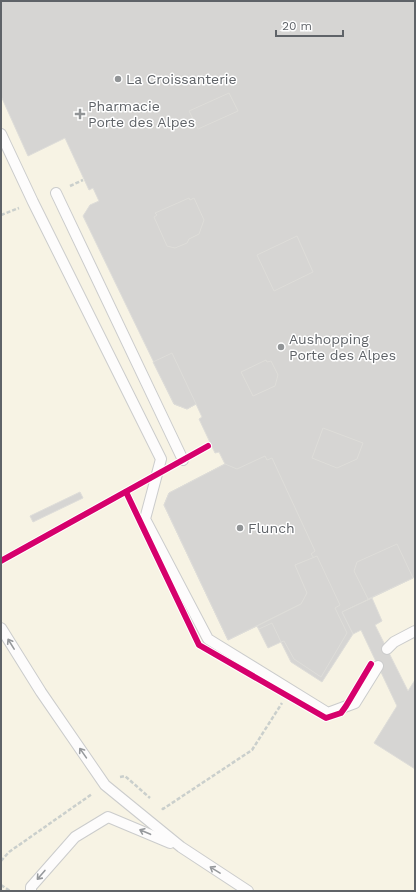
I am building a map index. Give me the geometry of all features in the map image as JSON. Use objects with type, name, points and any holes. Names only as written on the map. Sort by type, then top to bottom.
[{"type":"lane","points":[[1,134],[33,202]]},
{"type":"lane","points":[[1,139],[161,459],[145,519],[208,639],[328,713],[355,703],[378,666]]},
{"type":"lane","points":[[56,193],[183,460]]},
{"type":"lane","points":[[1,628],[41,692],[105,785],[181,847],[248,891]]},
{"type":"lane","points":[[387,650],[394,642],[415,631]]},
{"type":"lane","points":[[31,891],[31,887],[75,837],[108,817],[181,847]]},
{"type":"path","points":[[183,460],[208,446]]},
{"type":"path","points":[[1,561],[156,475]]},
{"type":"path","points":[[157,804],[163,809],[252,750],[291,689]]},
{"type":"path","points":[[1,861],[9,852],[105,785],[125,776],[152,800]]},
{"type":"path","points":[[1,885],[10,891]]},
{"type":"shaded area","points":[[1,1],[415,1],[415,891],[1,891]]},
{"type":"building","name":"Aushopping Porte des Alpes","points":[[1,1],[415,1],[415,577],[342,612],[353,634],[322,682],[291,662],[281,642],[268,648],[257,626],[228,640],[164,505],[169,493],[225,464],[219,452],[215,453],[199,419],[202,417],[196,404],[187,409],[174,404],[83,216],[90,205],[99,201],[93,188],[89,190],[65,138],[28,156],[1,96]]},
{"type":"building","points":[[229,93],[238,111],[198,129],[189,111]]},
{"type":"building","points":[[189,198],[190,200],[194,198],[204,220],[199,234],[189,239],[187,243],[175,248],[167,246],[154,217],[157,215],[155,213]]},
{"type":"building","points":[[297,236],[313,272],[274,291],[257,255]]},
{"type":"building","points":[[172,353],[196,404],[187,409],[174,404],[153,362]]},
{"type":"building","points":[[266,360],[267,362],[271,361],[278,375],[275,386],[253,396],[241,372]]},
{"type":"building","points":[[323,428],[363,443],[357,459],[337,468],[312,458]]},
{"type":"building","name":"Flunch","points":[[265,456],[267,460],[272,458],[315,551],[311,554],[314,558],[295,565],[307,593],[301,604],[228,640],[164,505],[169,493],[225,464],[237,469]]},
{"type":"building","points":[[80,492],[83,498],[33,522],[30,516]]},
{"type":"building","points":[[397,544],[413,578],[368,599],[354,571],[357,562]]},
{"type":"building","points":[[317,556],[340,605],[335,608],[347,633],[321,677],[294,659],[284,641],[281,642],[272,623],[259,629],[257,626],[301,604],[307,593],[295,565]]},
{"type":"building","points":[[372,598],[382,621],[375,625],[408,691],[415,680],[415,769],[374,743],[397,706],[361,630],[353,634],[342,612]]},
{"type":"cycle path","points":[[1,561],[208,446]]},
{"type":"cycle path","points":[[126,492],[199,645],[326,718],[341,713],[371,664]]},
{"type":"place","name":"La Croissanterie","points":[[118,79]]},
{"type":"place","name":"Pharmacie Porte des Alpes","points":[[80,114]]},
{"type":"place","name":"Aushopping Porte des Alpes","points":[[281,347]]},
{"type":"place","name":"Flunch","points":[[240,528]]}]
